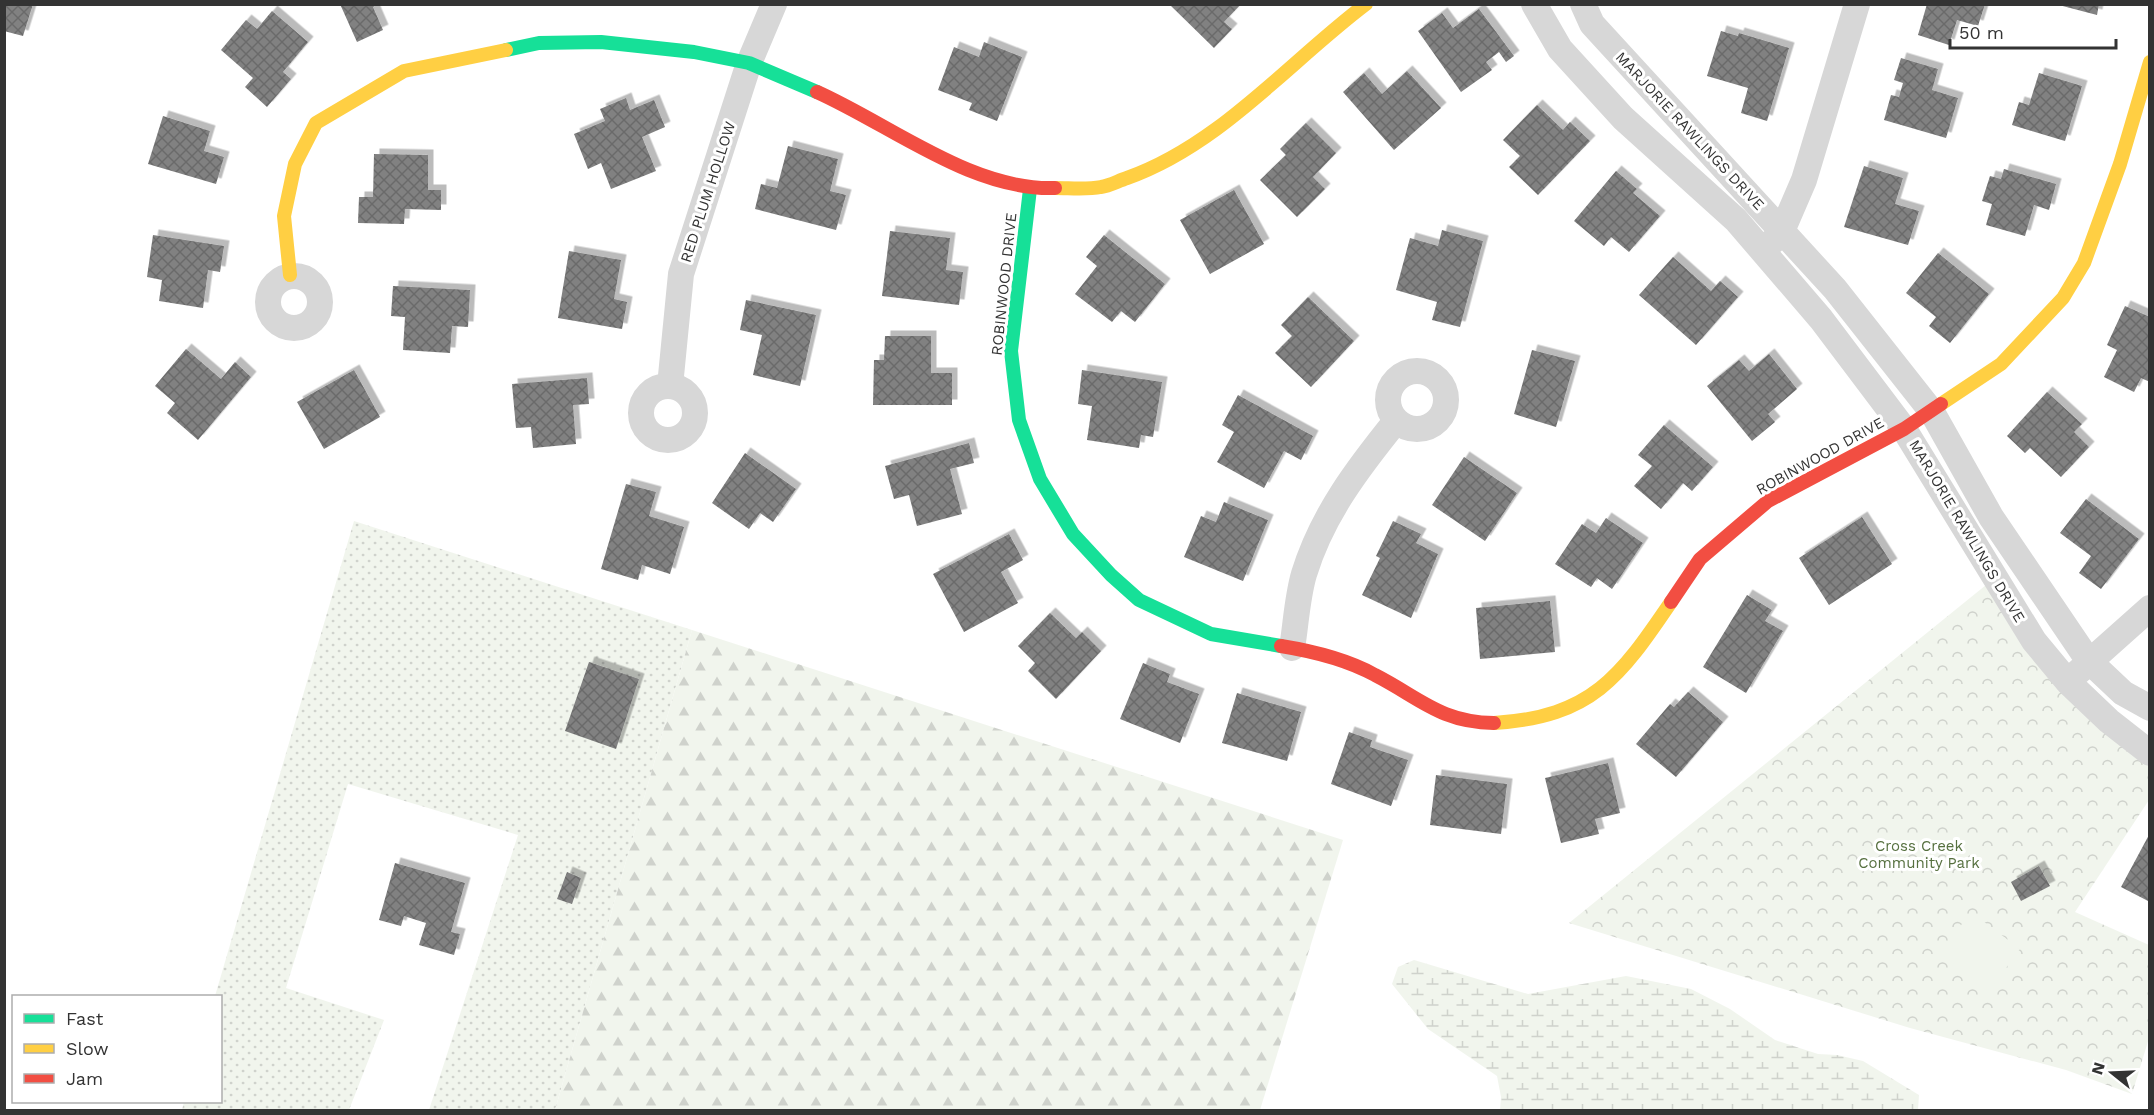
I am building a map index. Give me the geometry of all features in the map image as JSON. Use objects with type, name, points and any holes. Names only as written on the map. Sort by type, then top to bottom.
[{"type":"street","name":"RED PLUM HOLLOW","points":[[670,386],[681,274],[749,63],[774,4]]},
{"type":"street","points":[[290,275],[284,216],[295,164],[316,123],[373,87],[404,71],[539,43],[602,42],[694,52],[749,63],[856,110],[950,164],[1030,189],[1101,186],[1155,168],[1193,146],[1326,34],[1366,4]]},
{"type":"street","name":"MARJORIE RAWLINGS DRIVE","points":[[1534,4],[1560,50],[1623,118],[1736,220],[1821,319],[1904,429],[2034,641],[2068,682],[2128,738],[2150,753]]},
{"type":"street","name":"MARJORIE RAWLINGS DRIVE","points":[[1582,4],[1592,24],[1835,289],[1932,412],[1991,518],[2088,660],[2123,693],[2150,708]]},
{"type":"street","points":[[1765,252],[1782,231],[1804,180],[1857,4]]},
{"type":"street","name":"ROBINWOOD DRIVE","points":[[1030,189],[1011,351],[1019,420],[1040,479],[1073,534],[1139,600],[1211,634],[1292,648],[1374,674],[1422,704],[1455,718],[1492,723],[1524,721],[1585,701],[1610,682],[1635,655],[1700,559],[1759,508],[1904,429],[2001,364],[2063,298],[2084,263],[2120,164],[2150,62]]},
{"type":"street","points":[[1292,648],[1304,576],[1322,527],[1349,478],[1396,420]]},
{"type":"street","points":[[2068,682],[2088,660],[2150,608]]},
{"type":"green space","points":[[354,521],[692,630],[555,1110],[429,1110],[518,835],[348,784],[286,988],[384,1020],[349,1110],[182,1110],[184,1103],[222,1103],[222,995],[215,995]]},
{"type":"green space","name":"Cross Creek Community Park","points":[[1986,585],[2149,763],[2149,800],[2075,912],[2149,945],[2149,1038],[2132,1094],[2066,1070],[1910,1028],[1569,923]]},
{"type":"green space","points":[[692,630],[1343,840],[1260,1110],[555,1110]]},
{"type":"green space","points":[[1971,912],[2020,949],[1989,991],[1940,953]]},
{"type":"green space","points":[[1414,960],[1528,994],[1626,976],[1691,989],[1730,1009],[1775,1040],[1818,1054],[1837,1055],[1863,1061],[1919,1095],[1918,1110],[1500,1110],[1501,1097],[1497,1076],[1428,1029],[1392,984],[1398,967]]},
{"type":"building","points":[[4,4],[33,4],[23,36],[4,31]]},
{"type":"building","points":[[340,4],[378,4],[373,7],[383,30],[357,42]]},
{"type":"building","points":[[1169,4],[1241,4],[1224,22],[1232,29],[1214,48]]},
{"type":"building","points":[[1927,4],[1985,4],[1978,26],[1957,20],[1949,45],[1918,35]]},
{"type":"building","points":[[2055,4],[2099,4],[2097,15]]},
{"type":"building","points":[[1479,9],[1514,56],[1506,62],[1499,52],[1486,62],[1492,70],[1461,92],[1418,31],[1442,13],[1453,28]]},
{"type":"building","points":[[272,11],[308,42],[283,72],[291,79],[267,107],[245,87],[253,78],[221,50],[246,20],[257,29]]},
{"type":"building","points":[[1721,31],[1738,36],[1739,33],[1789,48],[1767,121],[1741,113],[1748,88],[1707,76]]},
{"type":"building","points":[[984,42],[1022,57],[997,121],[969,110],[972,103],[938,90],[954,47],[979,57]]},
{"type":"building","points":[[1901,58],[1938,69],[1932,90],[1958,98],[1946,138],[1884,120],[1891,95],[1899,97],[1903,83],[1894,80]]},
{"type":"building","points":[[1407,71],[1441,108],[1394,150],[1343,92],[1364,73],[1382,94]]},
{"type":"building","points":[[2039,73],[2082,86],[2065,141],[2012,125],[2019,102],[2029,105]]},
{"type":"building","points":[[626,98],[630,110],[654,100],[665,127],[642,137],[656,171],[611,189],[601,163],[588,169],[574,134],[605,121],[600,109]]},
{"type":"building","points":[[1537,105],[1563,130],[1570,122],[1590,141],[1538,195],[1509,167],[1520,156],[1503,140]]},
{"type":"building","points":[[163,116],[210,131],[204,151],[224,157],[216,184],[148,164]]},
{"type":"building","points":[[1306,123],[1336,153],[1313,177],[1325,189],[1297,217],[1260,180],[1286,155],[1280,149]]},
{"type":"building","points":[[788,146],[838,159],[830,191],[846,195],[836,230],[755,209],[761,184],[777,188]]},
{"type":"building","points":[[374,154],[428,155],[428,190],[441,190],[441,210],[405,209],[404,224],[358,223],[359,197],[373,197]]},
{"type":"building","points":[[1864,166],[1903,178],[1895,204],[1919,211],[1908,245],[1844,227]]},
{"type":"building","points":[[2004,169],[2056,184],[2049,210],[2034,205],[2025,236],[1986,225],[1992,204],[1982,201],[1990,176],[2001,179]]},
{"type":"building","points":[[1616,171],[1637,189],[1633,193],[1660,216],[1629,252],[1611,237],[1604,246],[1574,221]]},
{"type":"building","points":[[1234,190],[1264,244],[1210,274],[1180,220]]},
{"type":"building","points":[[1442,230],[1483,241],[1460,327],[1432,320],[1437,302],[1396,290],[1410,238],[1438,246]]},
{"type":"building","points":[[890,231],[950,238],[946,270],[963,272],[959,305],[882,296]]},
{"type":"building","points":[[153,235],[224,246],[220,272],[208,270],[203,308],[159,301],[162,280],[147,277]]},
{"type":"building","points":[[1104,235],[1165,284],[1135,322],[1121,311],[1112,322],[1075,294],[1097,266],[1086,257]]},
{"type":"building","points":[[569,251],[621,260],[614,299],[627,302],[622,329],[558,318]]},
{"type":"building","points":[[1938,253],[1989,294],[1950,343],[1929,326],[1936,317],[1906,293]]},
{"type":"building","points":[[1673,257],[1711,291],[1720,281],[1738,297],[1696,345],[1639,295]]},
{"type":"building","points":[[393,286],[470,290],[468,327],[452,326],[450,353],[403,350],[405,317],[391,316]]},
{"type":"building","points":[[1308,297],[1354,341],[1311,387],[1275,353],[1292,336],[1281,325]]},
{"type":"building","points":[[746,300],[816,315],[800,386],[753,375],[762,335],[740,330]]},
{"type":"building","points":[[2125,306],[2150,317],[2150,382],[2141,378],[2134,392],[2104,377],[2117,350],[2107,345]]},
{"type":"building","points":[[885,336],[931,336],[931,373],[952,373],[952,405],[873,405],[874,360],[884,360]]},
{"type":"building","points":[[186,349],[221,379],[235,362],[251,377],[198,440],[167,413],[175,403],[155,386]]},
{"type":"building","points":[[1532,350],[1575,361],[1556,427],[1514,414]]},
{"type":"building","points":[[1769,354],[1797,389],[1768,414],[1775,422],[1752,441],[1707,386],[1739,360],[1749,371]]},
{"type":"building","points":[[354,370],[380,417],[324,449],[297,402]]},
{"type":"building","points":[[1082,370],[1162,382],[1153,437],[1141,435],[1139,448],[1087,440],[1092,406],[1078,404]]},
{"type":"building","points":[[587,378],[589,404],[573,405],[576,444],[533,448],[531,427],[516,428],[512,384]]},
{"type":"building","points":[[2047,392],[2082,424],[2074,432],[2089,447],[2061,477],[2030,448],[2025,453],[2007,436]]},
{"type":"building","points":[[1238,395],[1313,436],[1301,460],[1284,451],[1264,488],[1217,462],[1234,432],[1222,425]]},
{"type":"building","points":[[1664,425],[1713,467],[1692,491],[1683,483],[1661,509],[1634,486],[1652,466],[1638,455]]},
{"type":"building","points":[[969,443],[974,463],[950,469],[962,514],[917,526],[909,495],[894,499],[885,466]]},
{"type":"building","points":[[745,453],[796,489],[773,522],[760,513],[749,529],[712,503]]},
{"type":"building","points":[[1464,457],[1517,493],[1485,541],[1432,505]]},
{"type":"building","points":[[626,484],[656,492],[649,516],[684,527],[670,574],[642,565],[638,580],[601,569]]},
{"type":"building","points":[[2086,499],[2139,539],[2101,589],[2079,573],[2091,556],[2060,533]]},
{"type":"building","points":[[1224,502],[1268,520],[1243,581],[1184,557],[1201,516],[1216,522]]},
{"type":"building","points":[[1862,517],[1892,564],[1829,605],[1799,558]]},
{"type":"building","points":[[1606,518],[1643,543],[1612,589],[1597,578],[1591,587],[1555,564],[1582,524],[1596,533]]},
{"type":"building","points":[[1393,521],[1421,534],[1416,543],[1438,554],[1411,618],[1362,595],[1380,558],[1376,556]]},
{"type":"building","points":[[1009,534],[1023,560],[1001,572],[1018,603],[964,632],[933,574]]},
{"type":"building","points":[[1747,595],[1772,610],[1765,621],[1783,631],[1746,693],[1703,667]]},
{"type":"building","points":[[1550,601],[1555,652],[1480,659],[1476,608]]},
{"type":"building","points":[[1050,613],[1076,638],[1082,632],[1101,651],[1056,699],[1028,671],[1035,663],[1018,646]]},
{"type":"building","points":[[589,662],[639,679],[616,749],[565,731]]},
{"type":"building","points":[[1143,663],[1170,674],[1167,682],[1199,694],[1180,743],[1120,719]]},
{"type":"building","points":[[1688,692],[1723,722],[1676,777],[1636,744],[1670,704],[1674,707]]},
{"type":"building","points":[[1237,693],[1301,712],[1287,761],[1222,743]]},
{"type":"building","points":[[1349,732],[1372,740],[1370,747],[1408,760],[1391,806],[1331,784]]},
{"type":"building","points":[[1608,763],[1620,813],[1595,819],[1599,834],[1561,843],[1545,778]]},
{"type":"building","points":[[1436,775],[1507,784],[1501,834],[1430,825]]},
{"type":"building","points":[[2150,833],[2150,902],[2121,887]]},
{"type":"building","points":[[395,863],[465,883],[451,932],[460,934],[454,955],[419,945],[426,923],[404,916],[401,926],[379,920]]},
{"type":"building","points":[[2039,866],[2050,886],[2021,901],[2011,882]]},
{"type":"building","points":[[567,872],[581,878],[572,904],[557,899]]},
{"type":"traffic: fast","points":[[506,50],[539,43],[601,42],[694,52],[749,63],[817,92]]},
{"type":"traffic: fast","points":[[1030,189],[1011,351],[1019,420],[1040,479],[1073,534],[1111,575],[1139,600],[1211,634],[1281,646]]},
{"type":"traffic: slow","points":[[1055,188],[1107,186],[1161,163],[1193,145],[1252,101],[1366,4]]},
{"type":"traffic: slow","points":[[290,275],[284,216],[295,164],[316,123],[404,71],[506,50]]},
{"type":"traffic: slow","points":[[1941,404],[2001,364],[2063,298],[2084,263],[2120,164],[2150,62]]},
{"type":"traffic: slow","points":[[1494,723],[1528,719],[1556,712],[1580,702],[1618,672],[1636,652],[1671,602]]},
{"type":"traffic: jam","points":[[817,92],[963,168],[993,179],[1024,186],[1055,188]]},
{"type":"traffic: jam","points":[[1671,602],[1700,559],[1768,501],[1904,429],[1941,404]]},
{"type":"traffic: jam","points":[[1281,646],[1317,653],[1353,665],[1444,713],[1475,722],[1494,723]]}]
